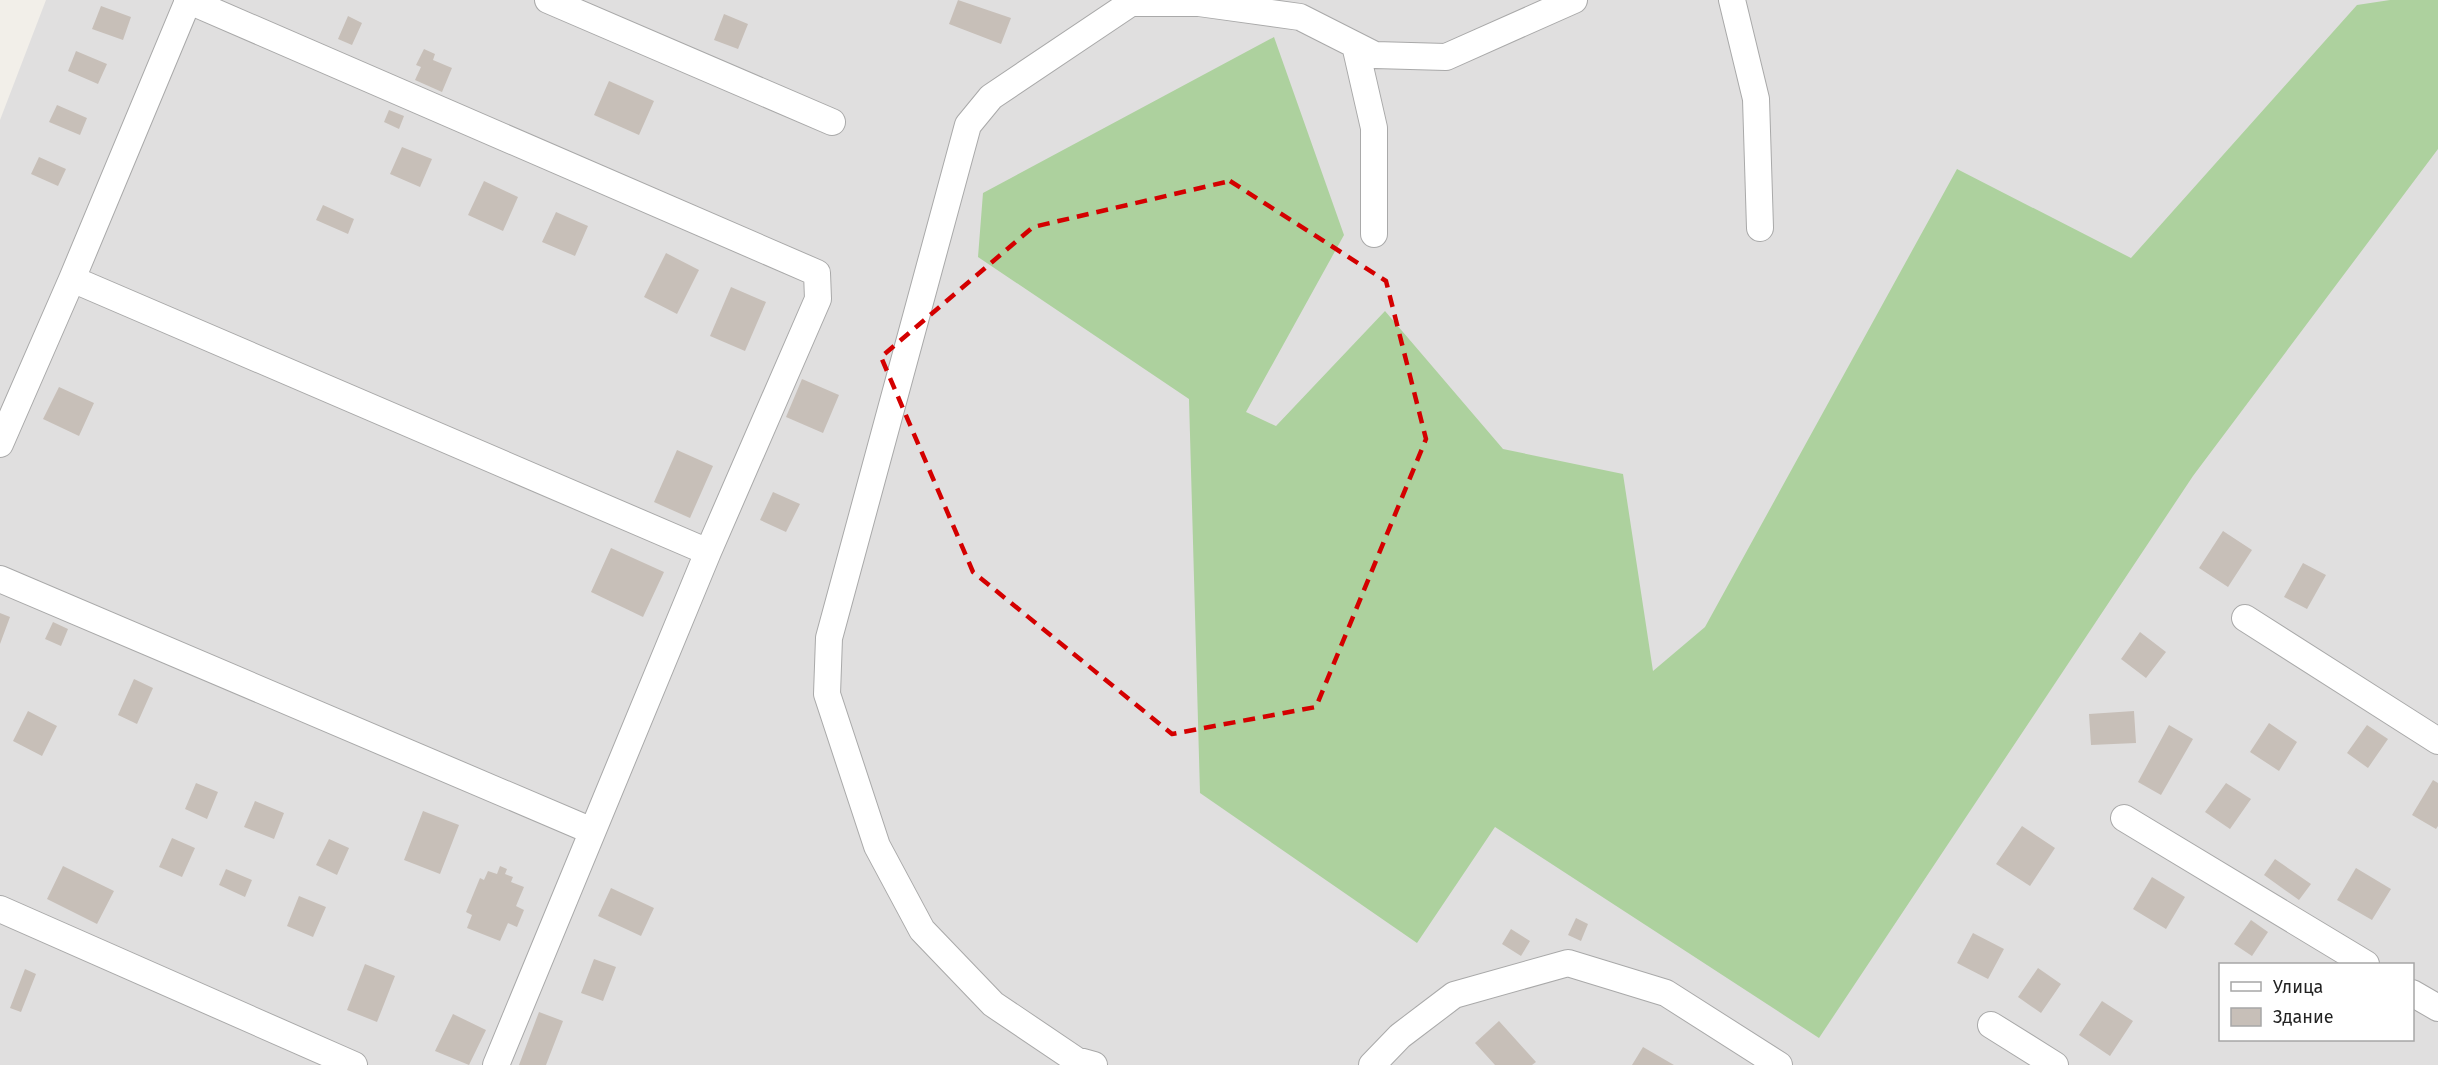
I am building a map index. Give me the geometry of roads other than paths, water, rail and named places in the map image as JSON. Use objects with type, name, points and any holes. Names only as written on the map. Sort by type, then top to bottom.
[{"type":"street","points":[[0,444],[72,279],[188,0],[817,273],[818,299],[708,552],[496,1065]]},
{"type":"street","points":[[548,0],[832,122]]},
{"type":"street","points":[[1094,1065],[1076,1059],[993,1004],[922,930],[878,846],[827,694],[829,638],[968,125],[991,97],[1131,3],[1199,3],[1300,17],[1375,54],[1446,57],[1574,0]]},
{"type":"street","points":[[1732,0],[1756,99],[1760,228]]},
{"type":"street","points":[[1355,45],[1374,128],[1374,234]]},
{"type":"street","points":[[72,279],[708,552]]},
{"type":"street","points":[[0,579],[592,831]]},
{"type":"street","points":[[2245,618],[2438,741]]},
{"type":"street","points":[[2124,818],[2364,963]]},
{"type":"street","points":[[0,909],[354,1065]]},
{"type":"street","points":[[1372,1065],[1400,1036],[1454,995],[1568,963],[1666,993],[1779,1065]]},
{"type":"street","points":[[2414,994],[2438,1008]]},
{"type":"street","points":[[1991,1025],[2055,1065]]}]
